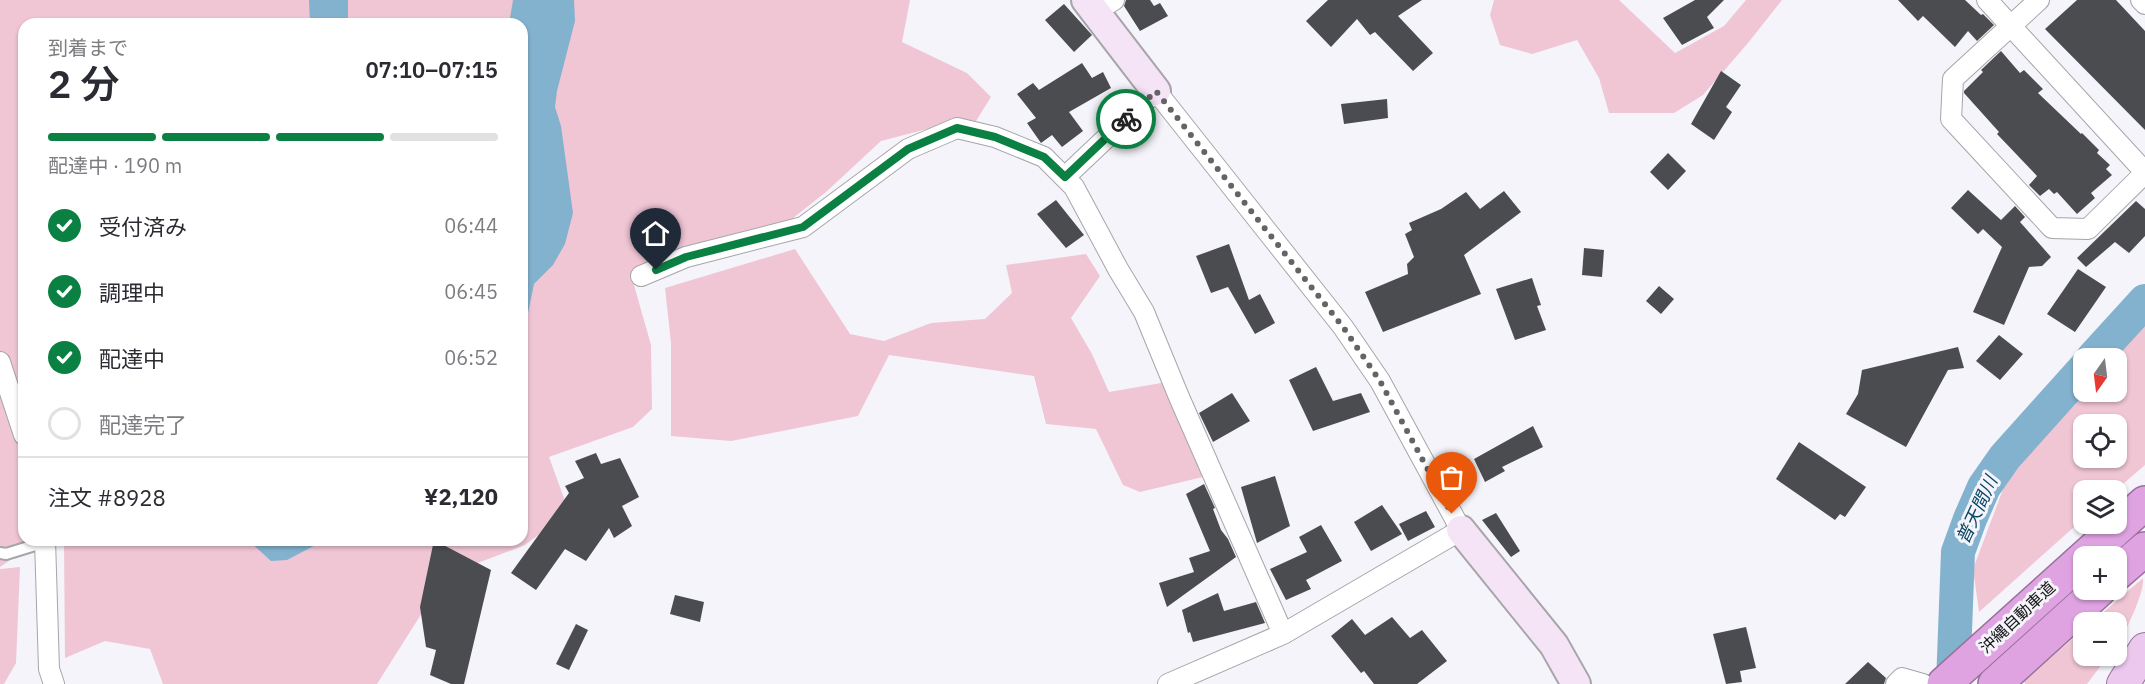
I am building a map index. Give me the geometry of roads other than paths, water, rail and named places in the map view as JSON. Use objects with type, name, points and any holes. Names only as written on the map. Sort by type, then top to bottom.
[{"type":"highway","name":"沖縄自動車道","points":[[1944,684],[2134,512]]},
{"type":"highway","points":[[2127,565],[2145,549]]},
{"type":"highway","name":"沖縄自動車道","points":[[1995,684],[2087,600]]},
{"type":"main road","points":[[2123,684],[2145,649]]},
{"type":"street","points":[[1987,0],[2011,26],[2145,172],[2088,229],[2052,228],[1951,119],[1953,79],[2011,26],[2039,0]]},
{"type":"street","points":[[2141,0],[2145,4]]},
{"type":"street","points":[[1098,4],[1156,91],[1343,327],[1380,381],[1461,530],[1554,645],[1576,684]]},
{"type":"street","points":[[1065,177],[1156,91]]},
{"type":"street","points":[[640,276],[686,257],[803,227],[908,149],[957,128],[995,137],[1044,157],[1074,187],[1144,312],[1179,398],[1283,634]]},
{"type":"street","points":[[0,362],[18,417]]},
{"type":"street","points":[[1168,684],[1283,634],[1461,530]]},
{"type":"street","points":[[45,546],[50,669],[54,684]]},
{"type":"street","points":[[1896,684],[1902,678],[1923,684]]},
{"type":"lane","points":[[0,553],[6,554],[30,546]]},
{"type":"water","points":[[309,0],[348,0],[348,18],[310,18]]},
{"type":"water","points":[[513,0],[574,0],[575,21],[555,107],[561,126],[573,213],[565,244],[553,265],[534,284],[528,314],[528,18],[510,18]]},
{"type":"water","points":[[255,546],[314,546],[287,560],[271,561]]},
{"type":"waterway","name":"普天間川","points":[[2102,348],[2145,301]]},
{"type":"waterway","name":"普天間川","points":[[1953,684],[1958,552],[1970,519],[1984,487],[2005,457],[2073,381]]}]
